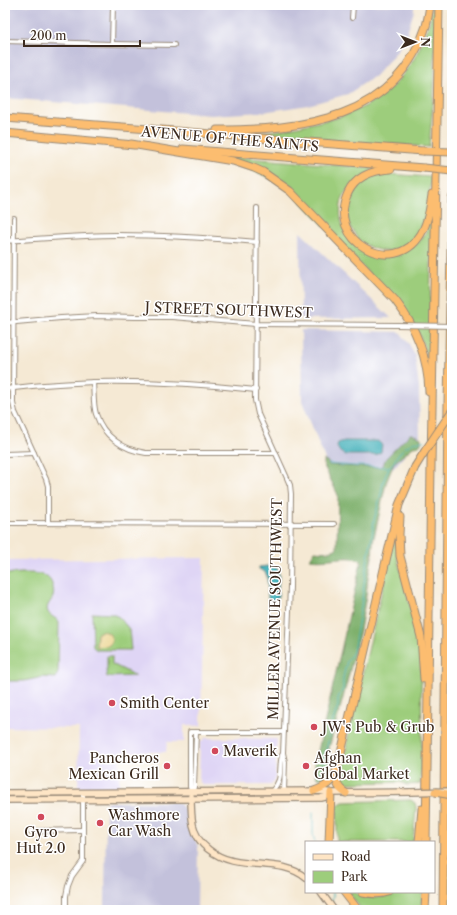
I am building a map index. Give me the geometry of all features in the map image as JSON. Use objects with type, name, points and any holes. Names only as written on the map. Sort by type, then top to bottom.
[{"type":"highway","points":[[175,131],[234,130],[281,127],[328,118],[358,107],[383,90],[410,61],[426,25],[430,5]]},
{"type":"highway","points":[[426,841],[439,5]]},
{"type":"highway","name":"AVENUE OF THE SAINTS","points":[[5,118],[423,151],[452,152]]},
{"type":"highway","name":"AVENUE OF THE SAINTS","points":[[5,134],[452,171]]},
{"type":"highway","points":[[131,144],[222,159],[262,172],[290,191],[396,300],[416,333],[425,361],[428,388],[431,465]]},
{"type":"highway","points":[[413,167],[380,170],[369,173],[361,177],[349,190],[344,200],[343,218],[349,234],[361,246],[376,253],[385,254],[406,249],[416,241],[426,224],[429,213],[436,161]]},
{"type":"highway","points":[[443,910],[448,403],[452,198]]},
{"type":"highway","points":[[346,793],[338,786],[337,770],[395,522],[415,467],[452,411]]},
{"type":"highway","points":[[403,497],[399,534],[400,556],[421,637],[427,724]]},
{"type":"highway","points":[[446,618],[452,557]]},
{"type":"highway","points":[[419,841],[427,751]]},
{"type":"highway","points":[[314,791],[327,785],[337,770]]},
{"type":"highway","points":[[435,792],[452,794]]},
{"type":"highway","points":[[329,841],[331,793]]},
{"type":"highway","points":[[331,793],[333,841]]},
{"type":"highway","points":[[444,819],[452,860]]},
{"type":"highway","points":[[345,893],[358,910]]},
{"type":"highway","points":[[366,893],[384,893]]},
{"type":"highway","points":[[425,910],[426,893]]},
{"type":"main road","points":[[266,799],[279,796],[284,791]]},
{"type":"main road","points":[[5,794],[83,792],[322,791],[331,793],[346,793],[452,791]]},
{"type":"main road","points":[[192,792],[191,814],[193,827],[200,841],[205,847],[219,857],[232,862],[286,868],[296,871],[305,877]]},
{"type":"main road","points":[[5,800],[321,798],[331,793]]},
{"type":"main road","points":[[321,893],[334,910]]},
{"type":"street","points":[[112,44],[113,5]]},
{"type":"street","points":[[352,18],[353,5]]},
{"type":"street","points":[[5,41],[174,45]]},
{"type":"street","name":"MILLER AVENUE SOUTHWEST","points":[[257,208],[256,407],[290,486],[291,494],[290,587],[283,753],[280,780],[272,791]]},
{"type":"street","points":[[14,218],[13,403],[15,412],[46,479],[48,486],[48,523]]},
{"type":"street","points":[[5,241],[70,236],[116,235],[210,238],[257,242]]},
{"type":"street","name":"J STREET SOUTHWEST","points":[[5,322],[97,316],[135,316],[256,324],[452,326]]},
{"type":"street","points":[[93,382],[94,404],[96,414],[101,425],[117,442],[136,452],[276,454]]},
{"type":"street","points":[[5,389],[93,382],[133,382],[223,386],[256,390]]},
{"type":"street","points":[[5,454],[34,453]]},
{"type":"street","points":[[5,523],[334,524]]},
{"type":"street","points":[[192,792],[190,787],[190,732],[284,732]]},
{"type":"street","points":[[192,792],[194,787],[196,732]]},
{"type":"street","name":"MILLER AVENUE SOUTHWEST","points":[[283,753],[285,762],[284,791]]},
{"type":"street","points":[[66,910],[68,886],[72,876],[83,861],[83,792]]},
{"type":"street","points":[[30,831],[83,830]]},
{"type":"shaded area","points":[[5,5],[414,5],[414,11],[407,33],[398,50],[375,76],[348,94],[308,105],[263,112],[211,115],[5,98]]},
{"type":"shaded area","points":[[300,232],[391,318],[301,319]]},
{"type":"shaded area","points":[[301,330],[400,332],[409,344],[415,356],[419,387],[420,437],[393,469],[328,467],[302,401]]},
{"type":"shaded area","points":[[204,558],[201,726],[184,725],[184,742],[167,742],[166,752],[120,752],[119,788],[78,788],[79,728],[5,727],[5,560]]},
{"type":"shaded area","points":[[205,738],[277,739],[275,781],[271,785],[203,785],[199,781],[200,743]]},
{"type":"shaded area","points":[[106,802],[174,802],[179,803],[185,810],[198,847],[197,910],[105,910]]},
{"type":"green space","points":[[433,5],[436,5],[434,93],[429,147],[249,134],[280,130],[337,118],[366,106],[389,90],[402,76],[414,59],[425,37]]},
{"type":"green space","points":[[221,156],[373,168],[347,190],[341,202],[340,212],[345,230],[350,239],[356,246],[373,255],[388,255],[412,248],[423,237],[430,220],[432,221],[429,359],[427,359],[421,339],[412,320],[287,186]]},
{"type":"green space","points":[[387,174],[431,177],[427,208],[420,230],[414,239],[408,244],[390,251],[382,251],[366,245],[359,240],[349,225],[347,207],[353,191],[364,181],[376,176]]},
{"type":"green space","points":[[410,434],[421,438],[421,444],[413,447],[394,463],[386,483],[373,542],[372,557],[360,630],[329,748],[330,764],[328,773],[326,777],[321,779],[317,778],[315,764],[361,563],[361,560],[355,558],[323,560],[310,559],[315,551],[321,552],[337,548],[338,495],[324,466],[324,460],[327,461],[329,465],[379,467],[383,465],[386,458]]},
{"type":"green space","points":[[395,537],[398,561],[416,628],[420,651],[422,752],[420,784],[407,785],[400,782],[342,783],[341,781],[348,737]]},
{"type":"green space","points":[[22,573],[44,575],[50,580],[53,586],[53,597],[47,610],[49,614],[57,619],[59,623],[58,672],[56,678],[43,677],[24,681],[5,681],[5,574]]},
{"type":"green space","points":[[92,613],[112,614],[119,617],[129,629],[131,650],[97,650],[93,647]]},
{"type":"green space","points":[[107,656],[112,656],[112,664],[136,676],[107,677]]},
{"type":"green space","points":[[411,800],[415,803],[416,808],[413,841],[337,841],[337,807],[343,802]]},
{"type":"green space","points":[[447,859],[452,870],[452,910],[447,910]]},
{"type":"green space","points":[[349,893],[356,893],[361,896],[375,898],[388,896],[395,893],[422,893],[421,910],[362,910]]},
{"type":"sand","points":[[101,631],[108,633],[111,637],[112,642],[108,646],[96,646],[97,634]]},
{"type":"water","points":[[344,441],[378,441],[382,445],[381,452],[376,455],[345,455],[340,452],[337,447],[338,443]]},
{"type":"water","points":[[267,566],[277,568],[279,574],[278,598],[274,600],[268,599],[267,576],[265,572],[259,569],[259,567]]},
{"type":"waterway","points":[[320,776],[330,729],[338,706],[338,698],[343,689],[343,678],[347,661],[353,652],[374,520],[383,482],[389,467],[405,447],[415,442],[424,441]]},
{"type":"waterway","points":[[329,464],[389,467]]},
{"type":"waterway","points":[[313,812],[313,834],[315,841]]},
{"type":"waterway","points":[[332,900],[333,893]]},
{"type":"place","name":"Smith Center","points":[[112,703]]},
{"type":"place","name":"JW's Pub & Grub","points":[[314,727]]},
{"type":"place","name":"Maverik","points":[[215,751]]},
{"type":"place","name":"Pancheros Mexican Grill","points":[[167,766]]},
{"type":"place","name":"Afghan Global Market","points":[[306,766]]},
{"type":"place","name":"Gyro Hut 2.0","points":[[41,817]]},
{"type":"place","name":"Washmore Car Wash","points":[[100,823]]}]
